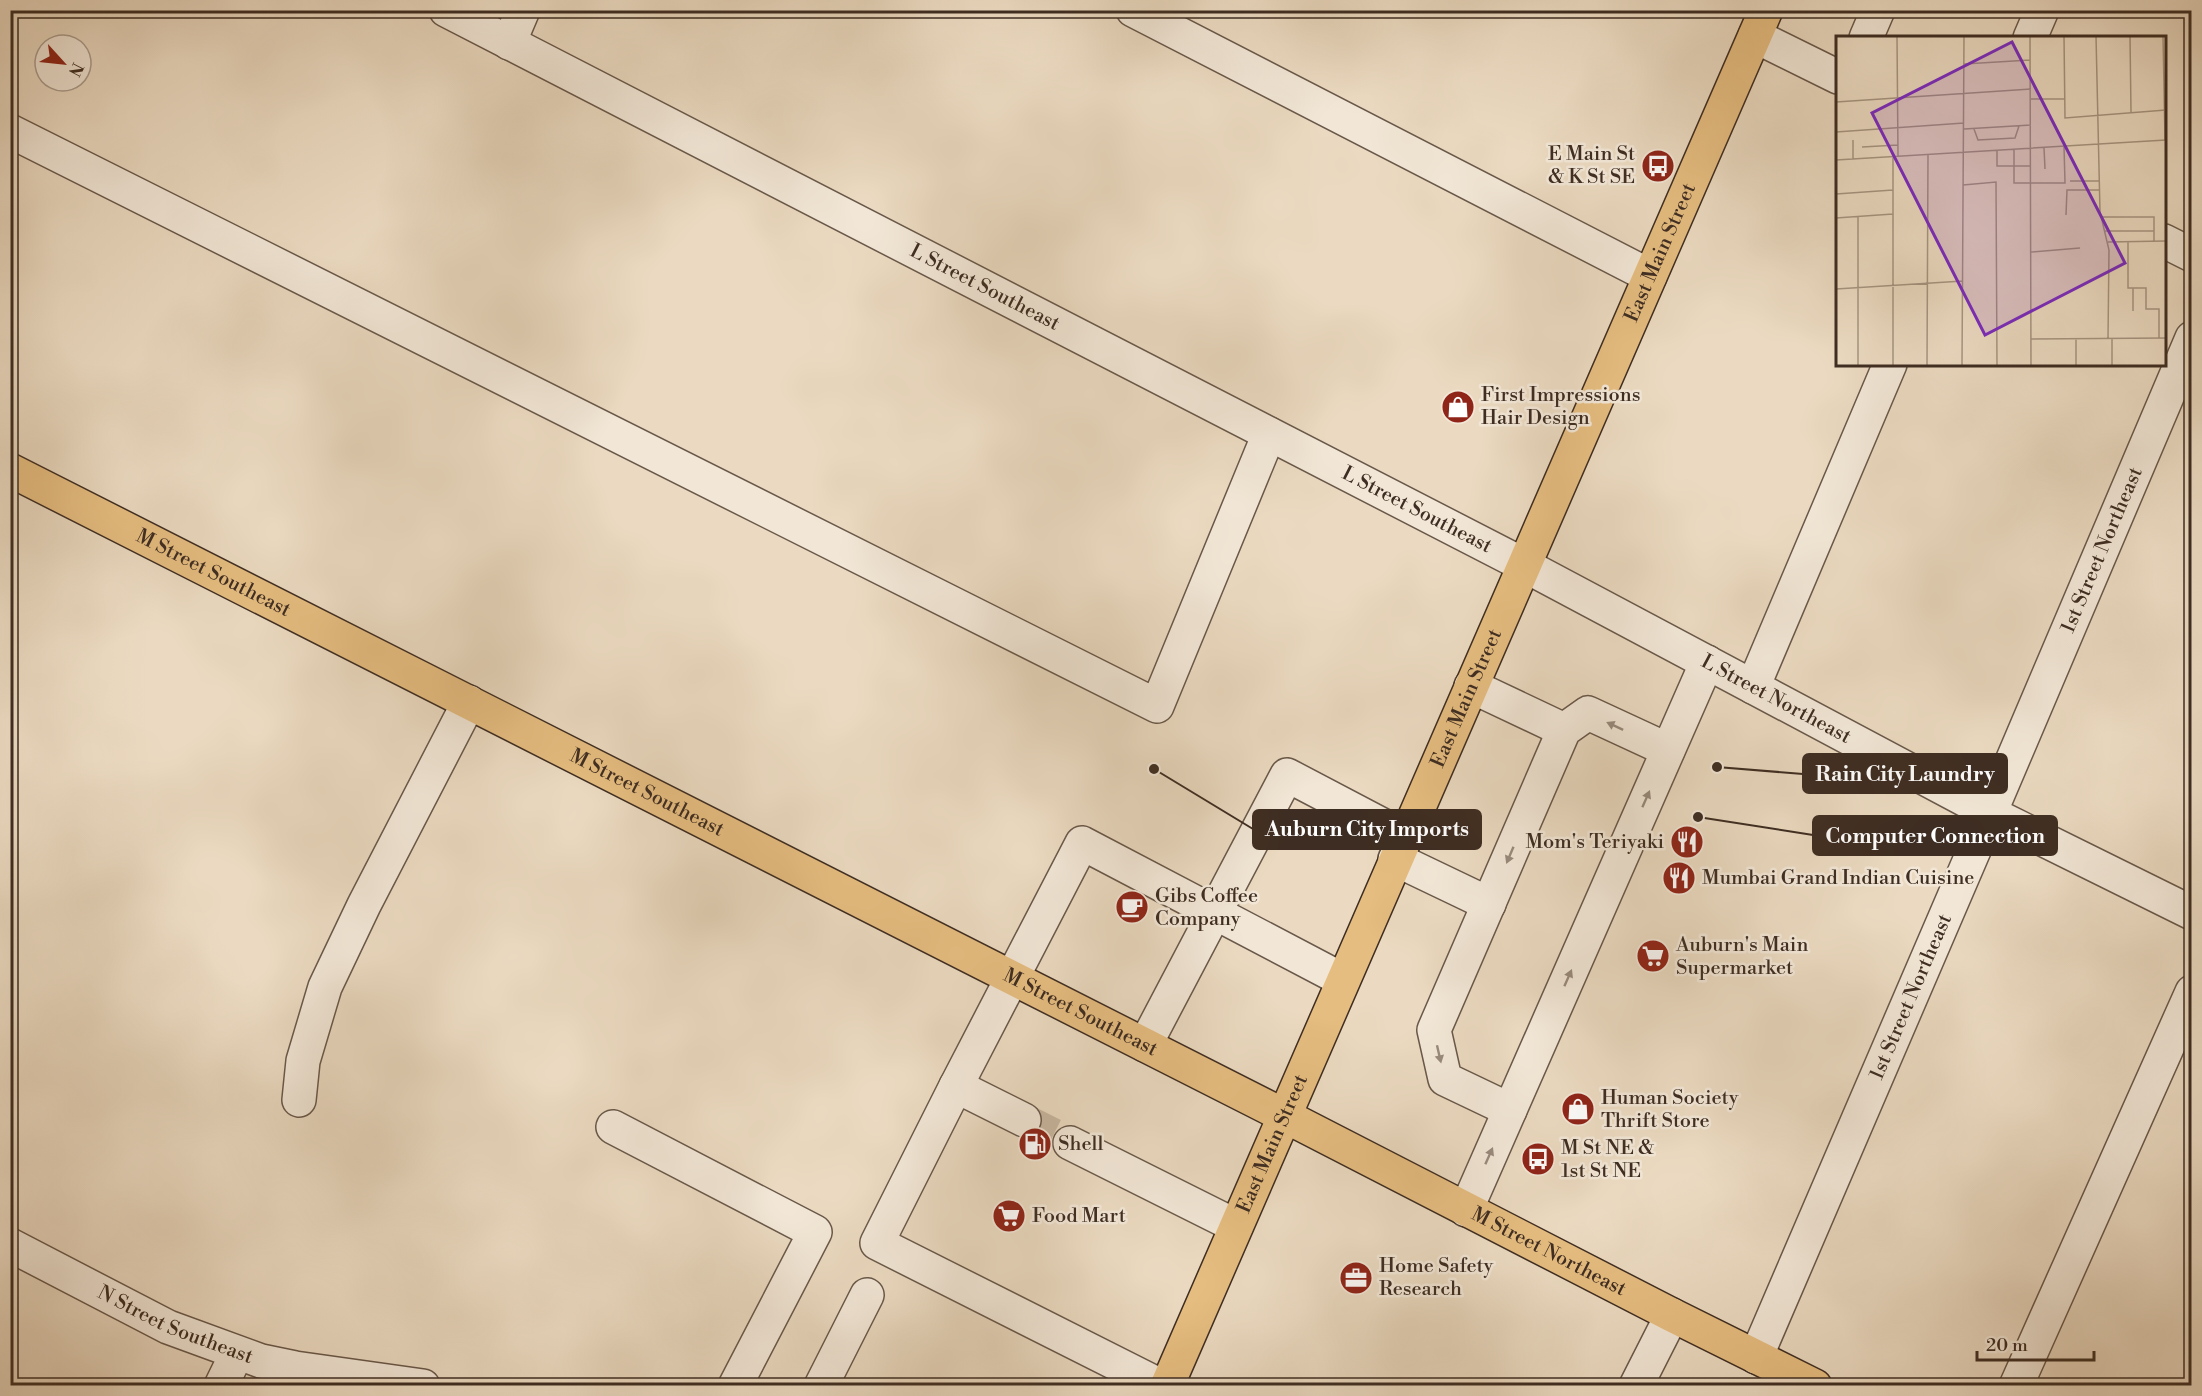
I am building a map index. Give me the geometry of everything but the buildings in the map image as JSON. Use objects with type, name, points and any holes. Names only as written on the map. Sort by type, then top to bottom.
[{"type":"main road","name":"East Main Street","points":[[1167,1386],[1761,23]]},
{"type":"main road","name":"M Street Southeast","points":[[10,470],[1285,1116]]},
{"type":"main road","name":"M Street Northeast","points":[[1285,1116],[1815,1386]]},
{"type":"street","name":"L Street Southeast","points":[[446,10],[1524,565]]},
{"type":"street","points":[[509,43],[523,10]]},
{"type":"street","points":[[1133,10],[1650,276]]},
{"type":"street","points":[[1867,36],[1878,10]]},
{"type":"street","points":[[2031,36],[2042,10]]},
{"type":"street","points":[[1761,23],[1836,77]]},
{"type":"street","points":[[10,131],[1157,706],[1269,434]]},
{"type":"street","points":[[2166,243],[2192,255]]},
{"type":"street","name":"1st Street Northeast","points":[[1756,1357],[2192,338]]},
{"type":"street","points":[[1753,687],[1889,366]]},
{"type":"street","name":"L Street Northeast","points":[[1524,565],[1990,813],[2192,913]]},
{"type":"street","points":[[1466,1210],[1707,662]]},
{"type":"street","points":[[1471,686],[1564,730]]},
{"type":"street","points":[[299,1100],[303,1060],[325,987],[364,905],[469,702]]},
{"type":"street","points":[[1510,1110],[1445,1079],[1434,1030],[1564,730],[1587,713],[1668,750]]},
{"type":"street","points":[[1145,1045],[1287,775],[1489,904]]},
{"type":"street","points":[[1161,1386],[877,1243],[1082,843],[1343,980]]},
{"type":"street","points":[[2016,1386],[2192,992]]},
{"type":"street","points":[[956,1086],[1024,1120]]},
{"type":"street","points":[[613,1127],[814,1232],[735,1386]]},
{"type":"street","points":[[1070,1143],[1236,1226]]},
{"type":"street","name":"N Street Southeast","points":[[10,1245],[168,1327],[237,1353],[333,1379],[423,1386]]},
{"type":"street","points":[[820,1386],[867,1295]]},
{"type":"street","points":[[1636,1386],[1672,1315]]},
{"type":"street","points":[[221,1386],[237,1353]]},
{"type":"tunnel","points":[[1024,1120],[1070,1143]]},
{"type":"place","name":"E Main St & K St SE","points":[[1658,166]]},
{"type":"place","name":"First Impressions Hair Design","points":[[1458,407]]},
{"type":"place","name":"Rain City Laundry","points":[[1717,767]]},
{"type":"place","name":"Auburn City Imports","points":[[1154,769]]},
{"type":"place","name":"Computer Connection","points":[[1698,817]]},
{"type":"place","name":"Mom's Teriyaki","points":[[1687,842]]},
{"type":"place","name":"Mumbai Grand Indian Cuisine","points":[[1679,878]]},
{"type":"place","name":"Gibs Coffee Company","points":[[1132,907]]},
{"type":"place","name":"Auburn's Main Supermarket","points":[[1653,956]]},
{"type":"place","name":"Human Society Thrift Store","points":[[1578,1109]]},
{"type":"place","name":"Shell","points":[[1035,1144]]},
{"type":"place","name":"M St NE & 1st St NE","points":[[1538,1159]]},
{"type":"place","name":"Food Mart","points":[[1009,1216]]},
{"type":"place","name":"Home Safety Research","points":[[1356,1278]]}]
